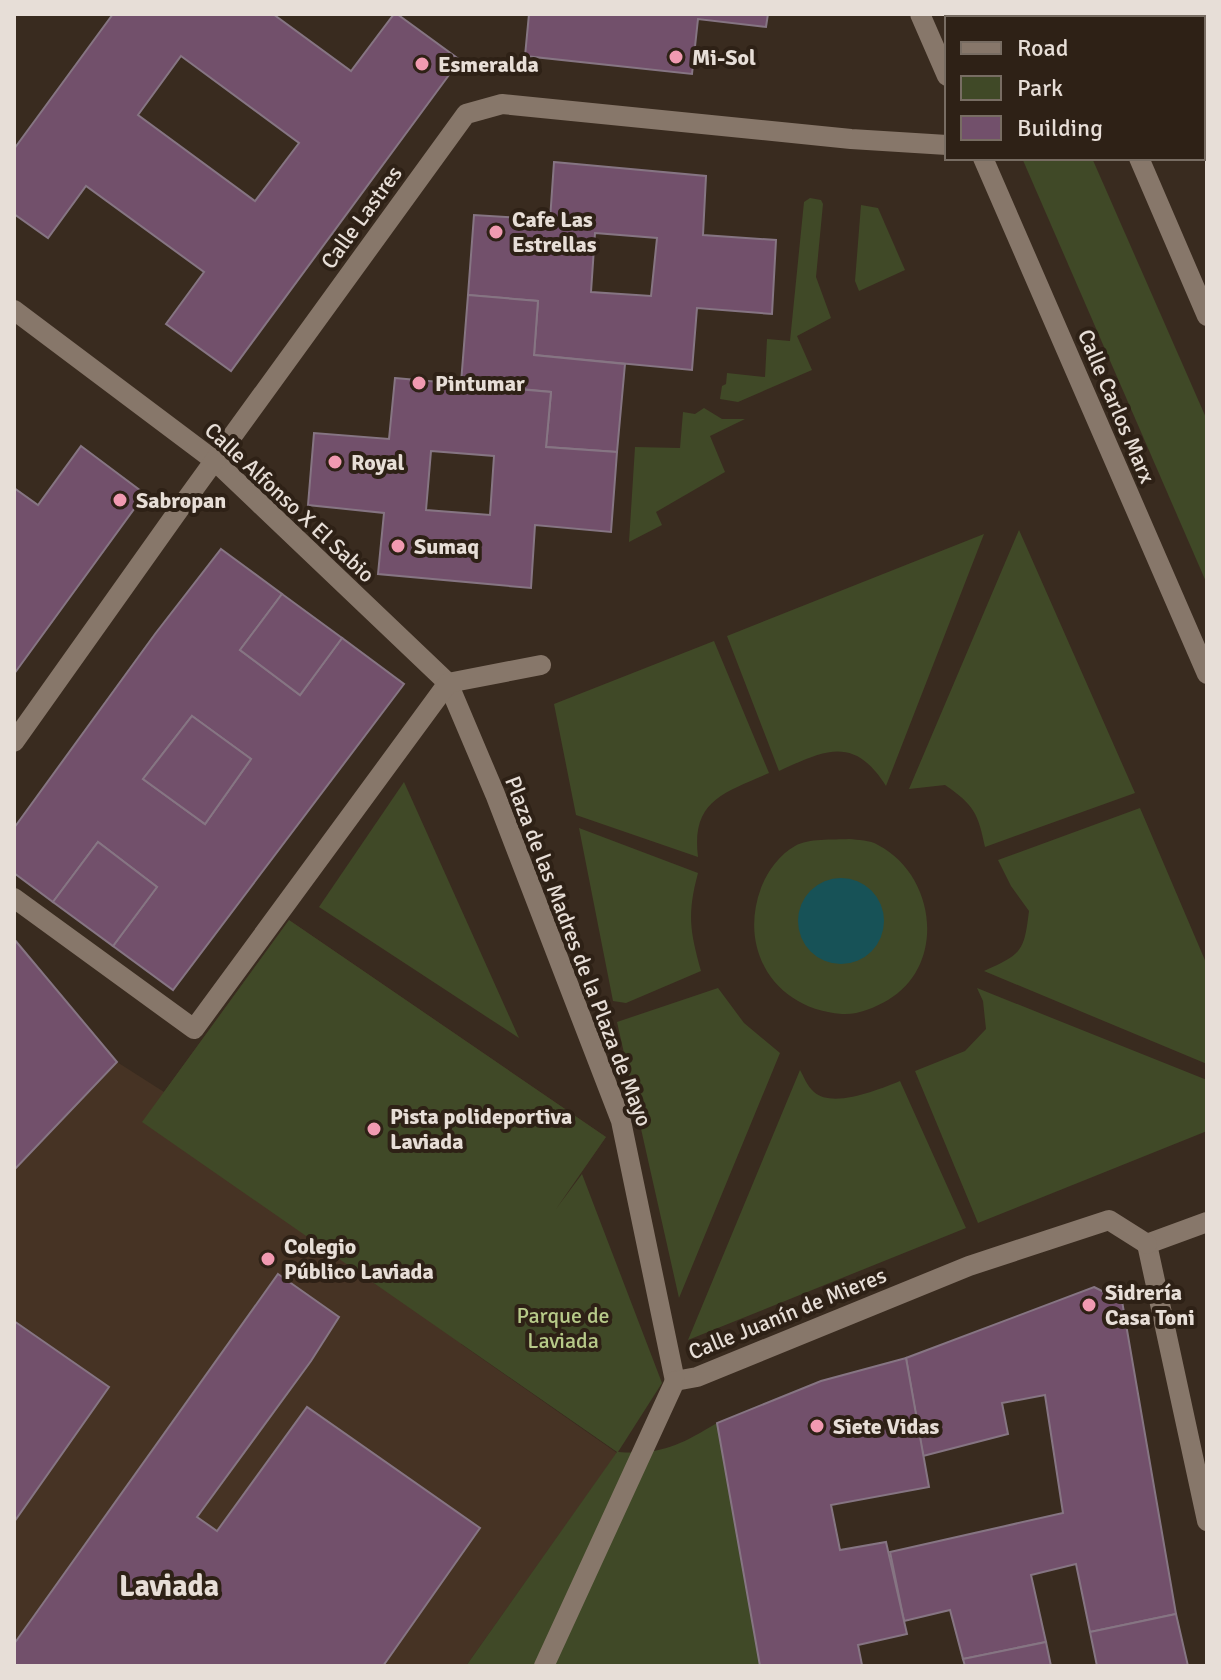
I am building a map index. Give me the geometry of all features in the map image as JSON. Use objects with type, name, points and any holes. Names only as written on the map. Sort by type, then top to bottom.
[{"type":"street","points":[[920,14],[945,71]]},
{"type":"street","name":"Calle Lastres","points":[[14,742],[466,114],[502,104],[851,139],[945,145]]},
{"type":"street","name":"Calle Carlos Marx","points":[[984,160],[1207,674]]},
{"type":"street","points":[[1140,160],[1207,316]]},
{"type":"street","name":"Calle Alfonso X El Sabio","points":[[14,310],[215,461],[448,683]]},
{"type":"street","points":[[14,898],[194,1029],[448,683],[541,665]]},
{"type":"street","name":"Plaza de las Madres de la Plaza de Mayo","points":[[448,683],[490,782],[621,1121],[675,1381]]},
{"type":"street","name":"Calle Juanín de Mieres","points":[[544,1666],[675,1381],[697,1377],[969,1266],[1109,1220],[1147,1244]]},
{"type":"street","points":[[1207,1222],[1147,1244],[1207,1521]]},
{"type":"shaded area","name":"Colegio Público Laviada","points":[[289,920],[606,1137],[461,1344],[617,1453],[466,1666],[14,1666],[14,939],[117,1062],[164,1092]]},
{"type":"green space","points":[[1023,160],[1093,160],[1207,420],[1207,584]]},
{"type":"green space","points":[[810,198],[821,200],[823,204],[816,277],[831,318],[797,336],[812,370],[738,402],[720,399],[727,373],[765,377],[767,339],[790,341],[804,202]]},
{"type":"green space","points":[[861,205],[878,208],[905,270],[859,291],[855,281]]},
{"type":"green space","points":[[704,408],[722,419],[745,419],[710,436],[725,472],[656,512],[662,525],[629,542],[635,447],[680,448],[683,412],[695,414]]},
{"type":"green space","points":[[1019,530],[1135,793],[985,847],[973,811],[955,792],[945,785],[909,789]]},
{"type":"green space","points":[[984,534],[886,786],[862,759],[850,753],[825,753],[779,771],[727,636]]},
{"type":"green space","points":[[714,641],[769,773],[714,801],[700,823],[698,857],[576,815],[554,704]]},
{"type":"green space","points":[[404,782],[519,1038],[319,907]]},
{"type":"green space","points":[[1140,808],[1207,965],[1207,1064],[984,971],[1019,950],[1029,911],[998,860]]},
{"type":"green space","points":[[579,828],[698,873],[691,922],[701,971],[626,1003],[613,1001]]},
{"type":"green space","points":[[849,839],[878,845],[898,859],[912,877],[922,898],[927,921],[926,943],[919,965],[907,985],[877,1006],[842,1014],[818,1010],[798,1001],[781,988],[759,954],[755,911],[767,876],[789,850],[807,842]]},
{"type":"green space","name":"Parque de Laviada","points":[[289,920],[606,1137],[556,1209],[582,1174],[662,1383],[618,1452],[647,1452],[670,1447],[717,1423],[760,1666],[466,1666],[617,1452],[142,1122]]},
{"type":"green space","points":[[718,988],[744,1023],[780,1053],[679,1298],[617,1022]]},
{"type":"green space","points":[[977,988],[1207,1080],[1207,1131],[978,1223],[915,1071],[965,1051],[986,1029],[983,1001]]},
{"type":"green space","points":[[800,1070],[814,1092],[833,1099],[857,1096],[900,1081],[966,1228],[688,1340]]},
{"type":"water","points":[[841,878],[857,882],[871,891],[880,905],[884,921],[880,937],[871,951],[857,960],[841,964],[825,960],[811,951],[802,937],[798,921],[802,905],[811,891],[825,882]]},
{"type":"building","points":[[113,14],[273,14],[351,71],[397,14],[460,60],[231,371],[166,324],[204,272],[86,186],[48,238],[14,214],[14,149]],"holes":[[[181,56],[299,143],[255,201],[138,115]]]},
{"type":"building","points":[[529,14],[768,14],[766,27],[698,19],[692,74],[525,56]]},
{"type":"building","points":[[554,162],[706,176],[703,235],[776,240],[772,314],[697,308],[692,370],[534,355],[538,301],[468,295],[474,215],[550,220]],"holes":[[[595,233],[657,238],[651,296],[591,292]]]},
{"type":"building","points":[[468,295],[538,301],[534,355],[625,364],[617,452],[546,447],[551,392],[461,383]]},
{"type":"building","points":[[395,378],[551,392],[546,447],[617,452],[611,532],[535,525],[531,588],[378,574],[384,513],[308,505],[314,433],[389,439]],"holes":[[[431,451],[494,456],[490,515],[426,510]]]},
{"type":"building","points":[[81,446],[145,494],[14,674],[14,488],[38,505]]},
{"type":"building","points":[[221,549],[282,594],[240,650],[300,695],[342,638],[404,684],[173,990],[113,946],[157,887],[98,842],[53,902],[14,873],[14,828]],"holes":[[[192,716],[251,759],[205,824],[143,779]]]},
{"type":"building","points":[[282,594],[342,638],[300,695],[240,650]]},
{"type":"building","points":[[192,716],[251,759],[205,824],[143,779]]},
{"type":"building","points":[[98,842],[157,887],[113,946],[53,902]]},
{"type":"building","points":[[14,939],[117,1062],[14,1170]]},
{"type":"building","points":[[278,1274],[339,1317],[311,1361],[197,1517],[217,1531],[307,1407],[480,1528],[383,1666],[14,1666],[14,1644]]},
{"type":"building","points":[[1094,1287],[1122,1301],[1176,1614],[1090,1632],[1076,1564],[1031,1575],[1046,1642],[963,1659],[950,1610],[904,1621],[890,1552],[1063,1513],[1045,1395],[1002,1403],[1008,1434],[923,1456],[906,1358]]},
{"type":"building","points":[[14,1321],[109,1387],[14,1522]]},
{"type":"building","points":[[906,1358],[929,1487],[831,1505],[840,1550],[886,1542],[907,1634],[858,1645],[862,1665],[760,1666],[717,1423],[821,1381]]},
{"type":"building","points":[[1176,1614],[1188,1666],[1097,1666],[1090,1632]]},
{"type":"building","points":[[1046,1642],[1051,1666],[965,1666],[963,1659]]},
{"type":"place","name":"Mi-Sol","points":[[676,57]]},
{"type":"place","name":"Esmeralda","points":[[422,64]]},
{"type":"place","name":"Cafe Las Estrellas","points":[[496,232]]},
{"type":"place","name":"Pintumar","points":[[419,383]]},
{"type":"place","name":"Royal","points":[[335,462]]},
{"type":"place","name":"Sabropan","points":[[120,500]]},
{"type":"place","name":"Sumaq","points":[[398,546]]},
{"type":"place","name":"Pista polideportiva Laviada","points":[[374,1129]]},
{"type":"place","name":"Colegio Público Laviada","points":[[268,1259]]},
{"type":"place","name":"Sidrería Casa Toni","points":[[1089,1305]]},
{"type":"place","name":"Siete Vidas","points":[[817,1426]]},
{"type":"district","name":"Laviada","points":[[169,1586]]}]
